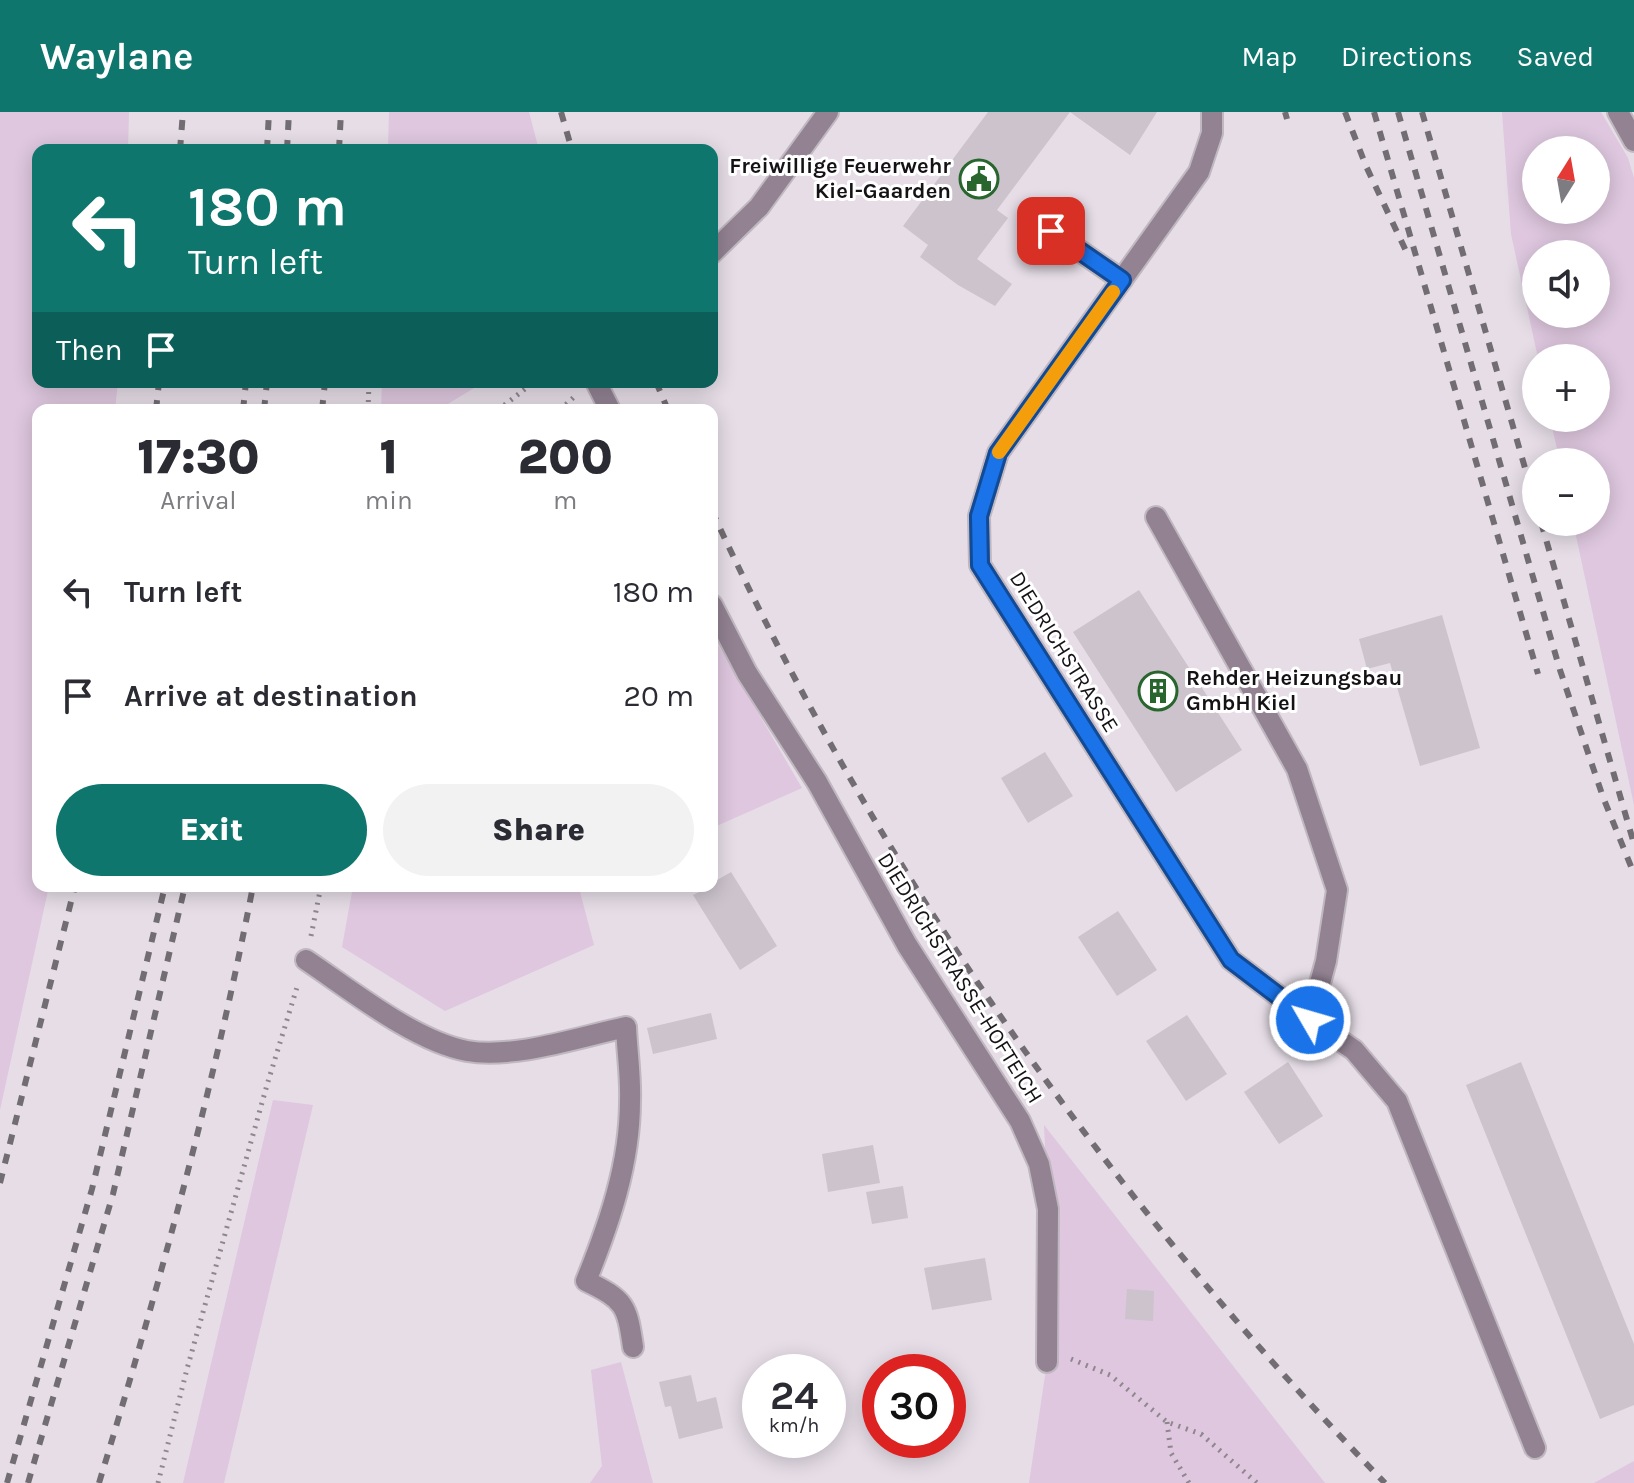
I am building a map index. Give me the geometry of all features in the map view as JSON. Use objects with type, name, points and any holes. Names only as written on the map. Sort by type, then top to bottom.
[{"type":"street","points":[[718,247],[759,207],[828,112]]},
{"type":"street","name":"DIEDRICHSTRASSE","points":[[1212,112],[1212,133],[1199,172],[998,453],[979,516],[980,565],[1231,960],[1354,1050],[1397,1101],[1535,1448]]},
{"type":"street","points":[[1618,112],[1634,141]]},
{"type":"street","points":[[1051,231],[1122,280]]},
{"type":"street","points":[[1156,517],[1297,769],[1337,890],[1326,961],[1310,1020]]},
{"type":"street","name":"DIEDRICHSTRASSE-HOFTEICH","points":[[718,617],[747,673],[817,782],[907,945],[1020,1121],[1039,1164],[1048,1209],[1048,1355]]},
{"type":"street","points":[[306,960],[419,1033],[467,1051],[513,1052],[626,1027],[631,1102],[623,1170],[609,1225],[586,1281],[611,1293],[628,1313],[633,1347]]},
{"type":"path","points":[[506,404],[526,388]]},
{"type":"path","points":[[158,1483],[267,1085],[306,960],[320,892]]},
{"type":"path","points":[[1048,1355],[1110,1375],[1167,1422],[1201,1434],[1257,1483]]},
{"type":"path","points":[[1167,1422],[1171,1453],[1189,1483]]},
{"type":"shaded area","points":[[0,112],[129,112],[128,144],[32,144],[32,388],[117,388],[116,404],[32,404],[32,892],[48,892],[0,1110]]},
{"type":"shaded area","points":[[389,112],[529,112],[537,144],[388,144]]},
{"type":"shaded area","points":[[1502,112],[1601,112],[1628,158],[1634,178],[1634,805],[1576,536],[1610,536],[1610,448],[1557,448],[1553,432],[1610,432],[1610,344],[1535,344],[1531,328],[1610,328],[1610,240],[1522,240],[1522,285],[1511,234]]},
{"type":"shaded area","points":[[382,388],[474,388],[448,404],[381,404]]},
{"type":"shaded area","points":[[718,644],[802,788],[718,825]]},
{"type":"shaded area","points":[[352,892],[580,892],[594,945],[445,1011],[342,947]]},
{"type":"shaded area","points":[[273,1100],[313,1105],[224,1483],[183,1483]]},
{"type":"shaded area","points":[[1044,1125],[1325,1483],[1029,1483],[1049,1349]]},
{"type":"shaded area","points":[[621,1362],[653,1483],[590,1483],[602,1466],[591,1370]]},
{"type":"shaded area","points":[[1634,1461],[1634,1483],[1594,1483]]},
{"type":"building","name":"Freiwillige Feuerwehr Kiel-Gaarden","points":[[988,112],[1070,112],[997,210],[1008,218],[977,259],[1012,284],[995,306],[958,285],[920,257],[928,245],[903,226]]},
{"type":"building","points":[[1070,112],[1157,112],[1130,155]]},
{"type":"building","name":"Rehder Heizungsbau GmbH Kiel","points":[[1139,590],[1242,750],[1176,792],[1073,632]]},
{"type":"building","points":[[1442,615],[1480,748],[1420,766],[1390,663],[1367,669],[1359,639]]},
{"type":"building","points":[[1045,752],[1073,796],[1028,823],[1001,778]]},
{"type":"building","points":[[731,872],[777,946],[740,970],[693,895],[718,892],[718,880]]},
{"type":"building","points":[[1118,911],[1157,970],[1117,996],[1078,937]]},
{"type":"building","points":[[711,1013],[717,1039],[653,1054],[647,1028]]},
{"type":"building","points":[[1187,1015],[1227,1074],[1186,1101],[1146,1041]]},
{"type":"building","points":[[1288,1062],[1323,1116],[1279,1144],[1244,1092]]},
{"type":"building","points":[[1521,1062],[1634,1344],[1634,1405],[1600,1419],[1466,1085]]},
{"type":"building","points":[[873,1145],[880,1183],[828,1192],[822,1154]]},
{"type":"building","points":[[903,1186],[908,1218],[872,1224],[866,1192]]},
{"type":"building","points":[[985,1258],[992,1300],[932,1310],[924,1268]]},
{"type":"building","points":[[1127,1289],[1154,1291],[1153,1321],[1125,1319]]},
{"type":"building","points":[[691,1375],[697,1402],[716,1397],[723,1428],[679,1439],[671,1406],[665,1407],[659,1382]]},
{"type":"railway","points":[[180,144],[183,112]]},
{"type":"railway","points":[[267,144],[269,112]]},
{"type":"railway","points":[[287,144],[289,112]]},
{"type":"railway","points":[[339,144],[341,112]]},
{"type":"railway","points":[[561,112],[570,144]]},
{"type":"railway","points":[[1285,112],[1287,119]]},
{"type":"railway","points":[[1345,112],[1366,166],[1406,251]]},
{"type":"railway","points":[[1374,112],[1538,674]]},
{"type":"railway","points":[[1398,112],[1560,670],[1603,797],[1634,874]]},
{"type":"railway","points":[[1422,112],[1522,458]]},
{"type":"railway","points":[[157,404],[158,388]]},
{"type":"railway","points":[[244,404],[245,388]]},
{"type":"railway","points":[[265,404],[266,388]]},
{"type":"railway","points":[[323,404],[324,388]]},
{"type":"railway","points":[[659,388],[665,404]]},
{"type":"railway","points":[[718,523],[777,645],[848,775],[925,902],[1007,1026],[1095,1146],[1187,1262],[1284,1375],[1385,1483]]},
{"type":"railway","points":[[1545,536],[1634,844]]},
{"type":"railway","points":[[0,1183],[73,892]]},
{"type":"railway","points":[[7,1483],[92,1189],[164,892]]},
{"type":"railway","points":[[28,1483],[113,1194],[184,892]]},
{"type":"railway","points":[[99,1483],[184,1186],[221,1037],[252,892]]},
{"type":"slow traffic","points":[[999,452],[1113,292]]},
{"type":"place","name":"Freiwillige Feuerwehr Kiel-Gaarden","points":[[979,179]]},
{"type":"place","name":"Rehder Heizungsbau GmbH Kiel","points":[[1158,691]]},
{"type":"route","points":[[1051,231],[1122,280],[998,453],[979,516],[980,565],[1231,960],[1310,1020]]}]
